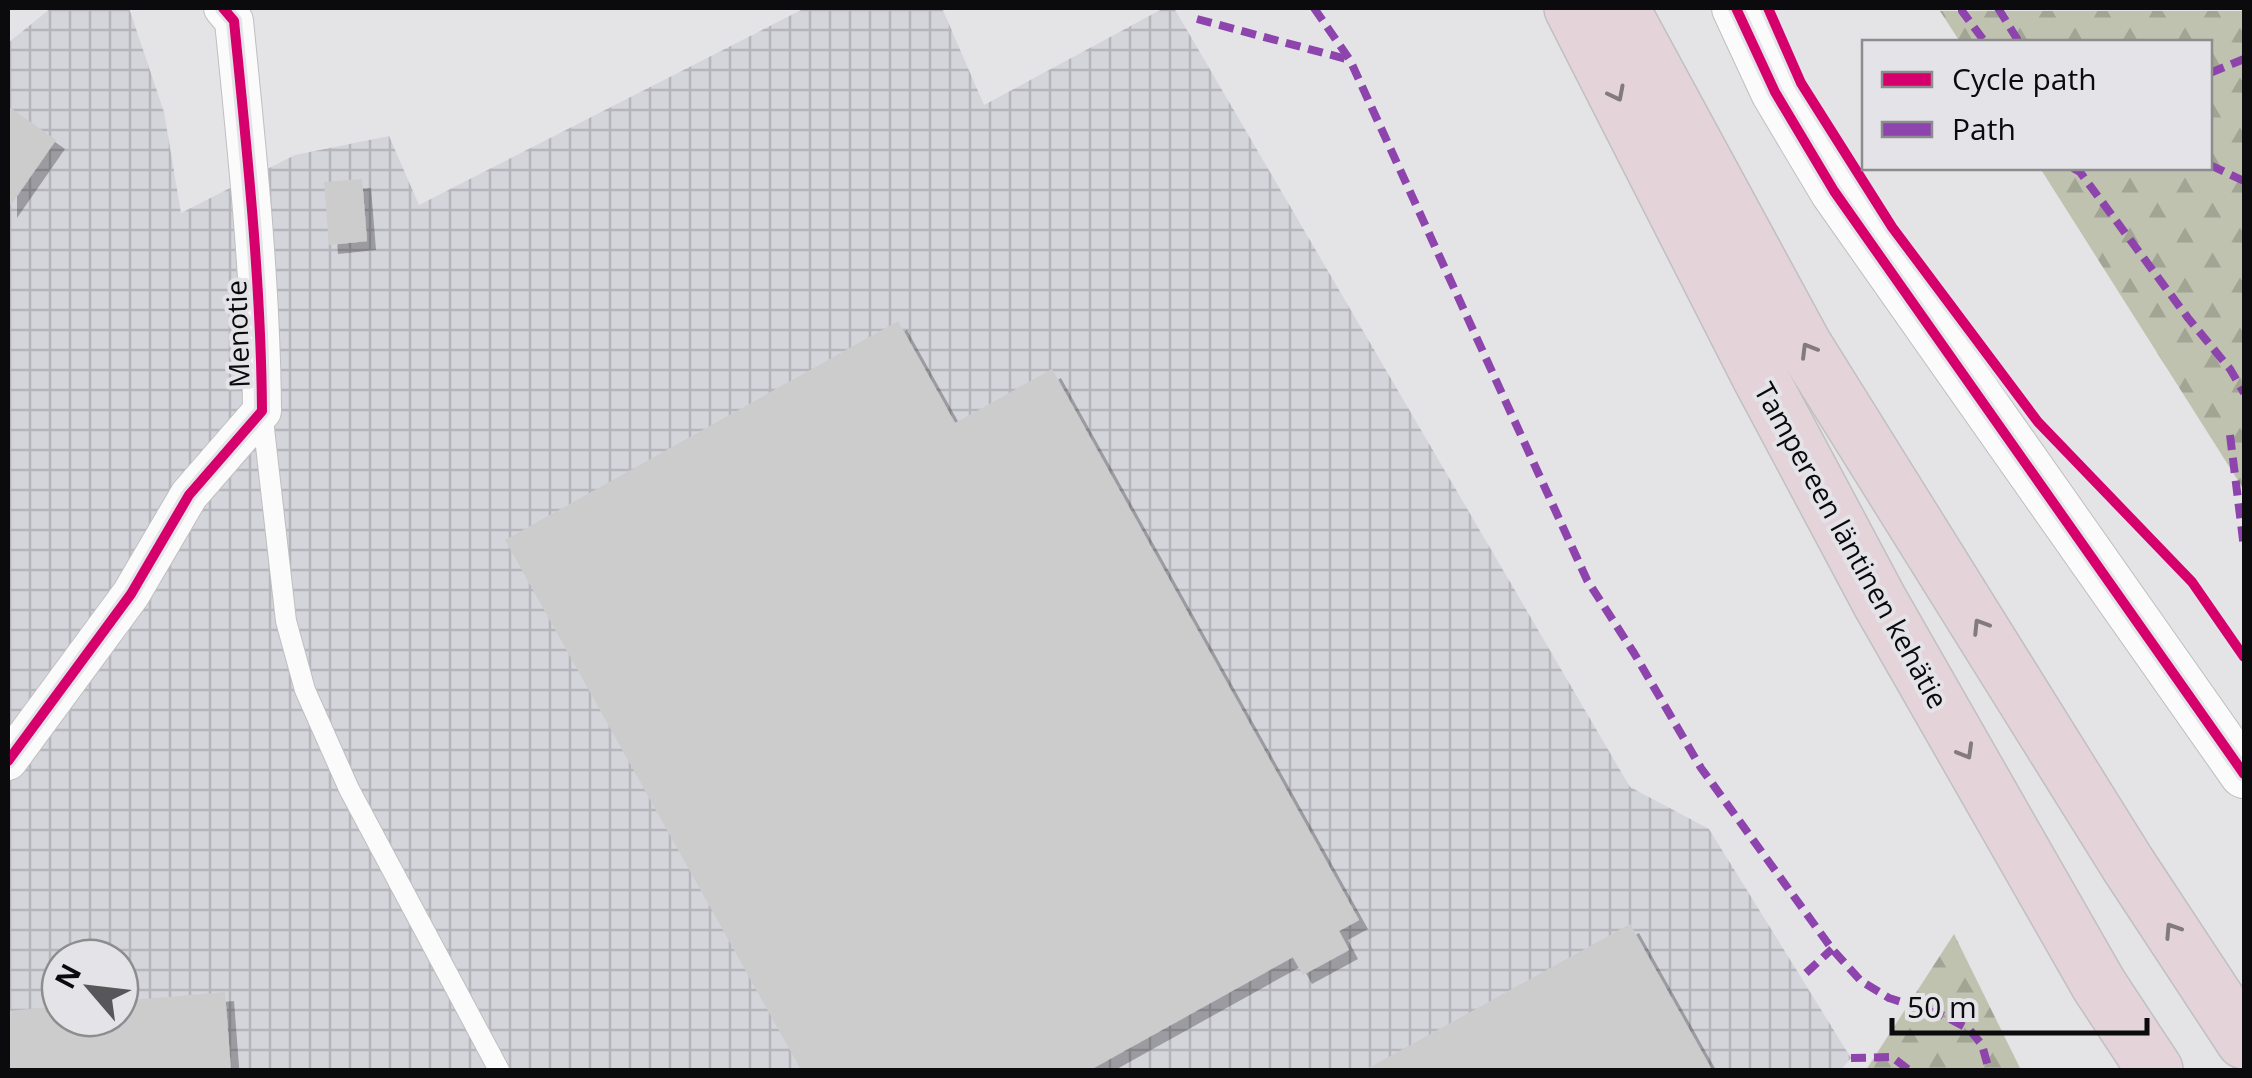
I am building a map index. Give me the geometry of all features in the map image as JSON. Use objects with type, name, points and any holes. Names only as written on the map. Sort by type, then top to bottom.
[{"type":"highway","name":"Tampereen läntinen kehätie","points":[[1572,8],[1880,602],[2099,985],[2156,1070]]},
{"type":"highway","name":"Tampereen läntinen kehätie","points":[[1621,8],[1804,345],[2116,846],[2244,1041]]},
{"type":"street","name":"Menotie","points":[[8,761],[130,594],[189,495],[262,411],[262,331],[241,89],[234,21],[223,8]]},
{"type":"street","points":[[1736,8],[1775,92],[1834,191],[2244,774]]},
{"type":"lane","points":[[262,411],[286,621],[305,690],[349,788],[500,1070]]},
{"type":"shaded area","points":[[51,8],[129,8],[164,112],[181,213],[295,155],[389,136],[419,205],[805,8],[942,8],[984,105],[1164,8],[1174,8],[1630,787],[1709,829],[1851,1058],[1841,1070],[8,1070],[8,43]]},
{"type":"green space","points":[[1940,11],[2244,11],[2244,490],[2041,170],[2212,170],[2212,40],[1959,40]]},
{"type":"green space","points":[[1954,934],[2021,1070],[1866,1070]]},
{"type":"building","points":[[8,106],[56,140],[8,209]]},
{"type":"building","points":[[362,179],[367,241],[329,245],[324,182]]},
{"type":"building","points":[[898,321],[955,423],[1052,369],[1359,920],[1339,931],[1349,950],[1303,975],[1293,957],[1090,1070],[801,1070],[505,540]]},
{"type":"building","points":[[1630,924],[1712,1070],[1365,1070]]},
{"type":"building","points":[[225,992],[231,1070],[8,1070],[8,1011],[40,1008],[40,1038],[140,1038],[140,999]]},
{"type":"marked path","points":[[1314,8],[1350,60],[1587,580],[1701,768],[1832,949],[1861,981],[1889,998],[1942,1015],[1969,1029],[1982,1045],[1989,1070]]},
{"type":"marked path","points":[[1962,8],[1984,40]]},
{"type":"marked path","points":[[1998,8],[2018,40]]},
{"type":"marked path","points":[[1197,19],[1350,60]]},
{"type":"marked path","points":[[2212,72],[2244,59]]},
{"type":"marked path","points":[[2212,166],[2244,181]]},
{"type":"marked path","points":[[2076,170],[2230,369],[2244,393]]},
{"type":"marked path","points":[[2230,435],[2244,548]]},
{"type":"marked path","points":[[1806,973],[1832,949]]},
{"type":"marked path","points":[[1851,1058],[1892,1057],[1909,1070]]},
{"type":"cycle path","points":[[8,761],[131,594],[189,495],[262,411],[244,119],[234,21],[223,8]]},
{"type":"cycle path","points":[[1736,8],[1775,92],[1834,191],[2244,774]]},
{"type":"cycle path","points":[[1768,8],[1801,83],[1892,227],[2038,422],[2192,582],[2244,657]]}]
